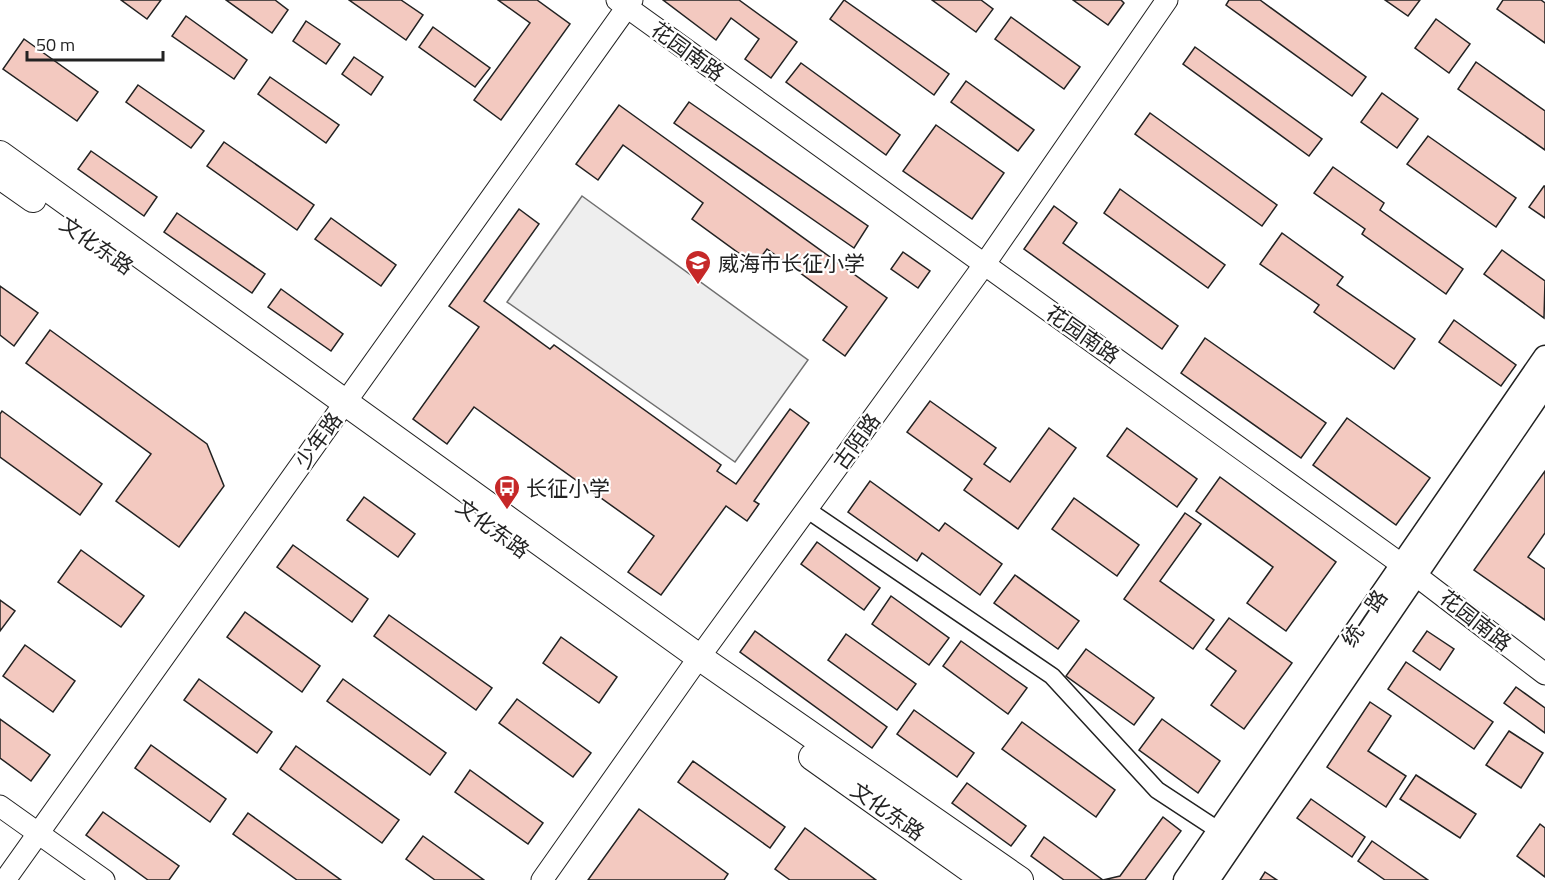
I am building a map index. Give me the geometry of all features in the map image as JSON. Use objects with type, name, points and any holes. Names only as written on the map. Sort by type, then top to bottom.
[{"type":"main road","points":[[0,154],[340,408]]},
{"type":"main road","name":"文化东路","points":[[0,176],[340,408],[694,663],[985,880]]},
{"type":"main road","name":"统一路","points":[[1208,880],[1545,357]]},
{"type":"main road","name":"统一路","points":[[1185,880],[1218,830],[1545,385]]},
{"type":"main road","points":[[694,663],[1020,880]]},
{"type":"street","name":"古陌路","points":[[542,880],[694,663],[984,265],[1167,0]]},
{"type":"street","name":"花园南路","points":[[625,2],[984,265],[1409,569],[1545,674]]},
{"type":"street","name":"少年路","points":[[5,880],[625,2]]},
{"type":"street","points":[[806,509],[1052,676],[1157,790],[1218,830]]},
{"type":"street","points":[[0,806],[104,880]]},
{"type":"shaded area","points":[[582,196],[808,360],[735,462],[507,302]]},
{"type":"building","points":[[121,0],[161,0],[147,19]]},
{"type":"building","points":[[226,0],[275,0],[288,10],[272,33]]},
{"type":"building","points":[[349,0],[401,0],[423,15],[406,40]]},
{"type":"building","points":[[498,0],[537,0],[570,24],[501,120],[474,100],[530,23]]},
{"type":"building","points":[[663,0],[739,0],[797,42],[771,78],[745,59],[759,39],[731,18],[716,40]]},
{"type":"building","points":[[844,0],[949,74],[934,95],[830,19]]},
{"type":"building","points":[[932,0],[981,0],[993,9],[976,32]]},
{"type":"building","points":[[1073,0],[1121,0],[1124,3],[1108,25]]},
{"type":"building","points":[[1229,0],[1260,0],[1366,77],[1352,96],[1226,5]]},
{"type":"building","points":[[1385,0],[1420,0],[1408,16]]},
{"type":"building","points":[[1503,0],[1541,0],[1545,3],[1545,43],[1497,9]]},
{"type":"building","points":[[186,16],[247,60],[234,79],[172,36]]},
{"type":"building","points":[[1011,17],[1080,67],[1064,89],[995,39]]},
{"type":"building","points":[[1436,19],[1470,44],[1449,73],[1415,48]]},
{"type":"building","points":[[306,21],[340,44],[326,64],[293,41]]},
{"type":"building","points":[[433,27],[490,68],[475,87],[419,47]]},
{"type":"building","points":[[24,39],[98,92],[77,121],[3,69]]},
{"type":"building","points":[[1195,47],[1322,139],[1309,156],[1183,64]]},
{"type":"building","points":[[354,57],[383,77],[371,95],[342,74]]},
{"type":"building","points":[[1476,62],[1545,111],[1545,150],[1458,89]]},
{"type":"building","points":[[801,63],[900,135],[886,155],[786,82]]},
{"type":"building","points":[[270,77],[339,125],[326,143],[258,94]]},
{"type":"building","points":[[966,81],[1034,130],[1018,151],[951,102]]},
{"type":"building","points":[[138,85],[204,131],[191,148],[126,102]]},
{"type":"building","points":[[1382,93],[1418,119],[1397,148],[1361,122]]},
{"type":"building","points":[[689,102],[868,226],[854,248],[674,123]]},
{"type":"building","points":[[619,105],[887,298],[845,356],[823,340],[847,307],[767,249],[755,265],[692,219],[703,203],[623,145],[598,180],[576,164]]},
{"type":"building","points":[[1150,113],[1277,205],[1262,226],[1135,134]]},
{"type":"building","points":[[936,125],[1004,173],[972,219],[903,171]]},
{"type":"building","points":[[1428,136],[1516,198],[1496,227],[1407,164]]},
{"type":"building","points":[[224,142],[314,205],[297,230],[207,166]]},
{"type":"building","points":[[91,151],[157,197],[144,216],[78,169]]},
{"type":"building","points":[[1333,167],[1384,203],[1380,210],[1463,269],[1446,294],[1362,234],[1365,229],[1314,193]]},
{"type":"building","points":[[1545,186],[1545,218],[1529,207]]},
{"type":"building","points":[[1120,189],[1225,265],[1208,288],[1104,213]]},
{"type":"building","points":[[1054,206],[1077,223],[1063,243],[1178,326],[1162,349],[1024,249]]},
{"type":"building","points":[[519,209],[539,224],[484,301],[550,349],[554,345],[721,465],[717,471],[736,484],[790,409],[809,423],[754,501],[759,504],[747,521],[726,506],[661,595],[628,572],[654,536],[474,407],[447,444],[413,419],[479,327],[449,306]]},
{"type":"building","points":[[177,213],[265,274],[252,293],[164,232]]},
{"type":"building","points":[[331,218],[396,265],[381,286],[315,239]]},
{"type":"building","points":[[1282,233],[1343,277],[1337,285],[1415,339],[1394,369],[1314,312],[1319,305],[1260,264]]},
{"type":"building","points":[[1502,250],[1545,281],[1544,318],[1484,274]]},
{"type":"building","points":[[903,252],[930,271],[918,288],[891,269]]},
{"type":"building","points":[[0,286],[38,313],[14,346],[0,335]]},
{"type":"building","points":[[281,289],[343,334],[331,351],[268,307]]},
{"type":"building","points":[[1454,320],[1516,365],[1501,386],[1439,342]]},
{"type":"building","points":[[50,330],[207,444],[224,486],[179,547],[116,501],[151,454],[26,363]]},
{"type":"building","points":[[1205,338],[1326,423],[1301,458],[1181,373]]},
{"type":"building","points":[[930,401],[996,448],[984,464],[1010,482],[1049,428],[1076,448],[1018,529],[964,490],[972,479],[907,432]]},
{"type":"building","points":[[2,411],[102,484],[80,515],[0,457],[0,414]]},
{"type":"building","points":[[1347,418],[1430,478],[1396,525],[1313,465]]},
{"type":"building","points":[[1127,428],[1197,479],[1177,507],[1107,456]]},
{"type":"building","points":[[1545,471],[1545,533],[1528,557],[1545,569],[1545,620],[1474,570]]},
{"type":"building","points":[[1220,477],[1336,562],[1286,631],[1247,603],[1273,567],[1196,511]]},
{"type":"building","points":[[870,481],[939,531],[945,523],[1002,564],[980,595],[922,553],[917,561],[848,512]]},
{"type":"building","points":[[364,497],[415,534],[398,557],[347,520]]},
{"type":"building","points":[[1074,498],[1139,545],[1117,576],[1052,529]]},
{"type":"building","points":[[1185,513],[1201,524],[1160,581],[1214,620],[1193,649],[1124,599]]},
{"type":"building","points":[[817,542],[880,588],[864,610],[801,564]]},
{"type":"building","points":[[293,545],[368,599],[352,622],[277,567]]},
{"type":"building","points":[[81,550],[144,596],[121,627],[58,582]]},
{"type":"building","points":[[1015,575],[1079,621],[1058,649],[994,603]]},
{"type":"building","points":[[891,596],[949,638],[929,665],[872,624]]},
{"type":"building","points":[[0,600],[15,611],[0,631]]},
{"type":"building","points":[[245,612],[320,666],[302,692],[227,637]]},
{"type":"building","points":[[389,615],[492,688],[476,710],[374,636]]},
{"type":"building","points":[[1229,618],[1292,663],[1244,729],[1211,705],[1236,671],[1206,649]]},
{"type":"building","points":[[755,631],[887,727],[872,748],[740,652]]},
{"type":"building","points":[[1427,631],[1454,649],[1440,670],[1413,651]]},
{"type":"building","points":[[846,634],[916,684],[897,710],[828,660]]},
{"type":"building","points":[[561,637],[617,677],[599,703],[543,663]]},
{"type":"building","points":[[961,641],[1027,688],[1008,714],[943,666]]},
{"type":"building","points":[[25,645],[75,681],[53,712],[3,676]]},
{"type":"building","points":[[1086,649],[1154,698],[1134,725],[1066,676]]},
{"type":"building","points":[[1406,662],[1493,722],[1474,749],[1388,689]]},
{"type":"building","points":[[199,679],[272,732],[257,753],[184,700]]},
{"type":"building","points":[[343,679],[446,753],[430,775],[327,701]]},
{"type":"building","points":[[1516,687],[1545,708],[1545,733],[1504,703]]},
{"type":"building","points":[[517,699],[591,753],[573,777],[499,723]]},
{"type":"building","points":[[1370,702],[1391,716],[1368,751],[1406,776],[1386,807],[1327,767]]},
{"type":"building","points":[[914,710],[974,753],[957,777],[897,734]]},
{"type":"building","points":[[0,719],[50,755],[31,781],[0,758]]},
{"type":"building","points":[[1162,719],[1220,761],[1198,793],[1139,750]]},
{"type":"building","points":[[1022,722],[1115,790],[1096,817],[1002,749]]},
{"type":"building","points":[[1509,731],[1543,753],[1521,788],[1486,765]]},
{"type":"building","points":[[151,745],[226,799],[210,822],[135,768]]},
{"type":"building","points":[[296,746],[399,820],[382,843],[280,769]]},
{"type":"building","points":[[693,761],[785,827],[770,848],[678,782]]},
{"type":"building","points":[[470,770],[543,823],[528,844],[455,792]]},
{"type":"building","points":[[1416,775],[1476,814],[1460,838],[1400,799]]},
{"type":"building","points":[[967,783],[1026,826],[1011,846],[952,803]]},
{"type":"building","points":[[1311,799],[1365,837],[1352,857],[1297,818]]},
{"type":"building","points":[[639,809],[728,874],[724,880],[588,880]]},
{"type":"building","points":[[103,812],[179,866],[169,880],[148,880],[86,835]]},
{"type":"building","points":[[248,813],[341,880],[297,880],[233,834]]},
{"type":"building","points":[[1163,817],[1181,831],[1145,880],[1103,880],[1120,876]]},
{"type":"building","points":[[1540,824],[1545,828],[1545,877],[1517,856]]},
{"type":"building","points":[[805,828],[876,880],[790,880],[775,869]]},
{"type":"building","points":[[423,836],[484,880],[435,880],[406,859]]},
{"type":"building","points":[[1044,837],[1103,880],[1064,880],[1031,856]]},
{"type":"building","points":[[1372,841],[1428,880],[1385,880],[1358,861]]},
{"type":"building","points":[[1265,872],[1277,880],[1260,880]]},
{"type":"place","name":"威海市长征小学","points":[[698,286]]},
{"type":"place","name":"长征小学","points":[[507,511]]}]
